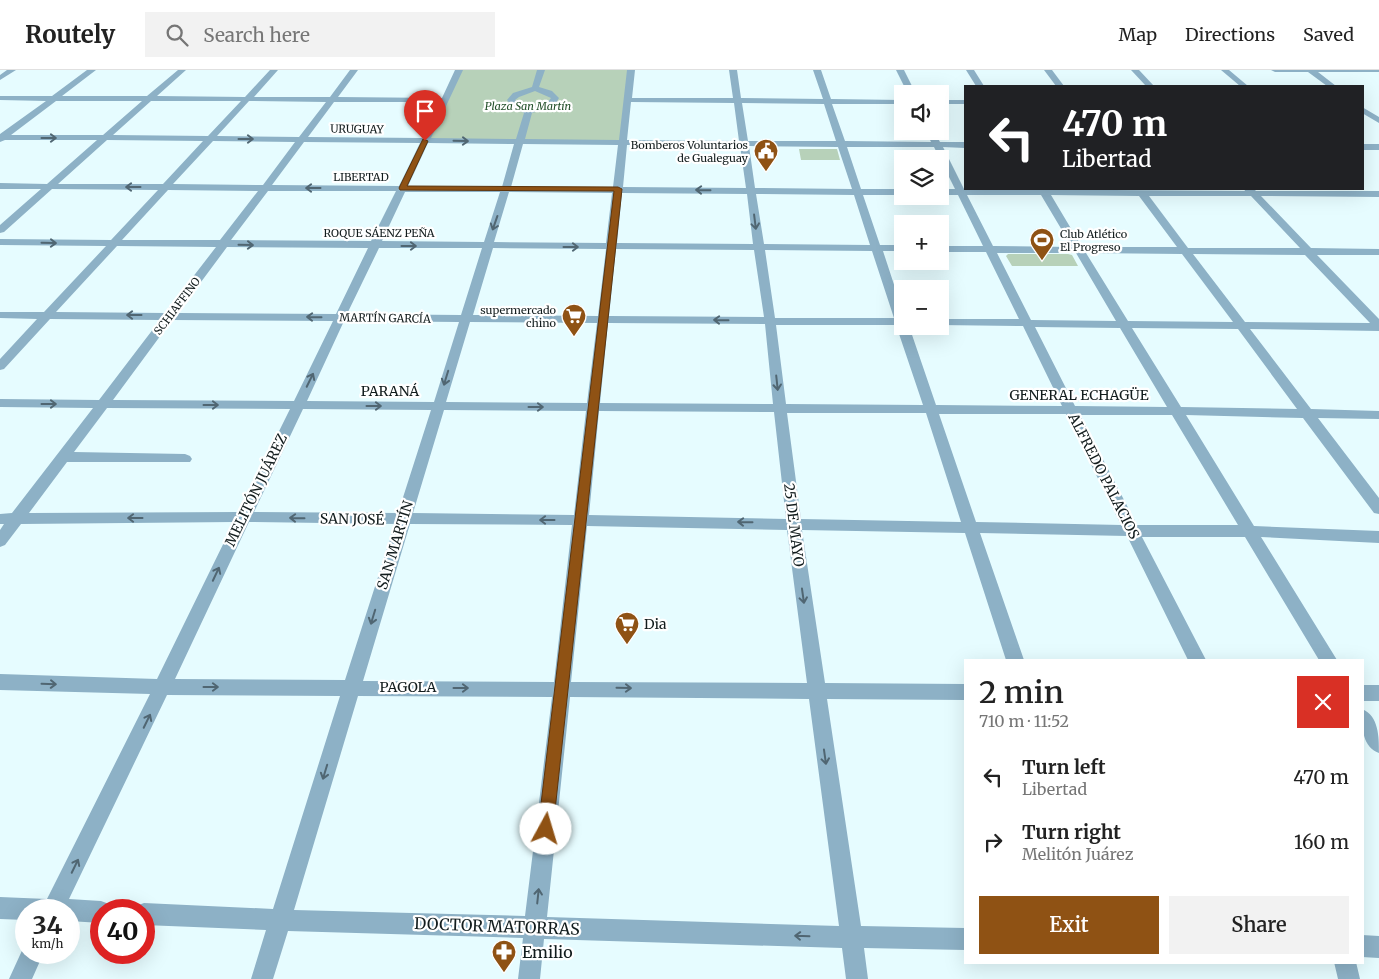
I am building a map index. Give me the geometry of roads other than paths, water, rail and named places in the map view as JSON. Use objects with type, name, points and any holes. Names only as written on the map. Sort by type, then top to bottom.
[{"type":"street","points":[[0,78],[12,70]]},
{"type":"street","points":[[1,138],[92,70]]},
{"type":"street","points":[[0,230],[182,70]]},
{"type":"street","points":[[0,366],[274,70]]},
{"type":"street","name":"SCHIAFFINO","points":[[0,541],[354,70]]},
{"type":"street","name":"MELITÓN JUÁREZ","points":[[58,899],[163,687],[459,70]]},
{"type":"street","points":[[536,88],[541,70]]},
{"type":"street","points":[[529,979],[631,70]]},
{"type":"street","name":"25 DE MAYO","points":[[733,70],[736,101],[770,321],[779,409],[816,690],[857,979]]},
{"type":"street","points":[[817,70],[894,301]]},
{"type":"street","points":[[900,70],[908,85]]},
{"type":"street","points":[[970,70],[979,85]]},
{"type":"street","points":[[1048,70],[1059,85]]},
{"type":"street","points":[[1135,70],[1149,85]]},
{"type":"street","points":[[1225,70],[1243,85]]},
{"type":"street","points":[[1275,70],[1379,70]]},
{"type":"street","points":[[1310,70],[1331,85]]},
{"type":"street","points":[[536,88],[549,93],[555,98],[551,104],[528,112],[511,100],[516,95],[536,88]]},
{"type":"street","points":[[0,98],[445,100]]},
{"type":"street","points":[[628,100],[894,102]]},
{"type":"street","points":[[949,102],[964,102]]},
{"type":"street","points":[[1365,108],[1379,121]]},
{"type":"street","name":"SAN MARTÍN","points":[[262,979],[528,112]]},
{"type":"street","name":"URUGUAY","points":[[1,138],[964,145]]},
{"type":"street","name":"ALFREDO PALACIOS","points":[[934,140],[1196,659]]},
{"type":"street","points":[[1364,147],[1379,147]]},
{"type":"street","name":"LIBERTAD","points":[[0,186],[894,192]]},
{"type":"street","points":[[1043,190],[1327,659]]},
{"type":"street","points":[[949,192],[1043,190],[1370,192],[1379,202]]},
{"type":"street","points":[[1141,191],[1184,251],[1379,509]]},
{"type":"street","points":[[1251,191],[1379,326]]},
{"type":"street","name":"ROQUE SÁENZ PEÑA","points":[[0,242],[894,248]]},
{"type":"street","points":[[949,249],[1379,252]]},
{"type":"street","name":"MARTÍN GARCÍA","points":[[0,315],[603,319],[894,324]]},
{"type":"street","points":[[949,322],[1379,326]]},
{"type":"street","points":[[906,335],[1015,659]]},
{"type":"street","name":"PARANÁ","points":[[0,403],[779,409]]},
{"type":"street","name":"GENERAL ECHAGÜE","points":[[779,409],[1072,412],[1177,411],[1379,415]]},
{"type":"street","points":[[63,457],[185,459]]},
{"type":"street","name":"SAN JOSÉ","points":[[0,519],[243,517],[403,520],[580,520],[1132,531],[1250,531],[1379,537]]},
{"type":"street","name":"PAGOLA","points":[[0,682],[163,687],[964,692]]},
{"type":"street","points":[[1364,692],[1379,693]]},
{"type":"street","points":[[1364,720],[1379,744]]},
{"type":"street","points":[[0,908],[15,909]]},
{"type":"street","name":"DOCTOR MATORRAS","points":[[155,914],[851,937],[964,938]]},
{"type":"street","points":[[1364,946],[1379,947]]},
{"type":"street","points":[[20,979],[27,964]]},
{"type":"street","points":[[1345,964],[1349,979]]},
{"type":"place","name":"Bomberos Voluntarios de Gualeguay","points":[[766,172]]},
{"type":"place","name":"Club Atlético El Progreso","points":[[1042,261]]},
{"type":"place","name":"supermercado chino","points":[[574,337]]},
{"type":"place","name":"Dia","points":[[627,645]]},
{"type":"place","name":"Emilio","points":[[504,973]]},
{"type":"park label","name":"Plaza San Martín","points":[[528,106]]}]
